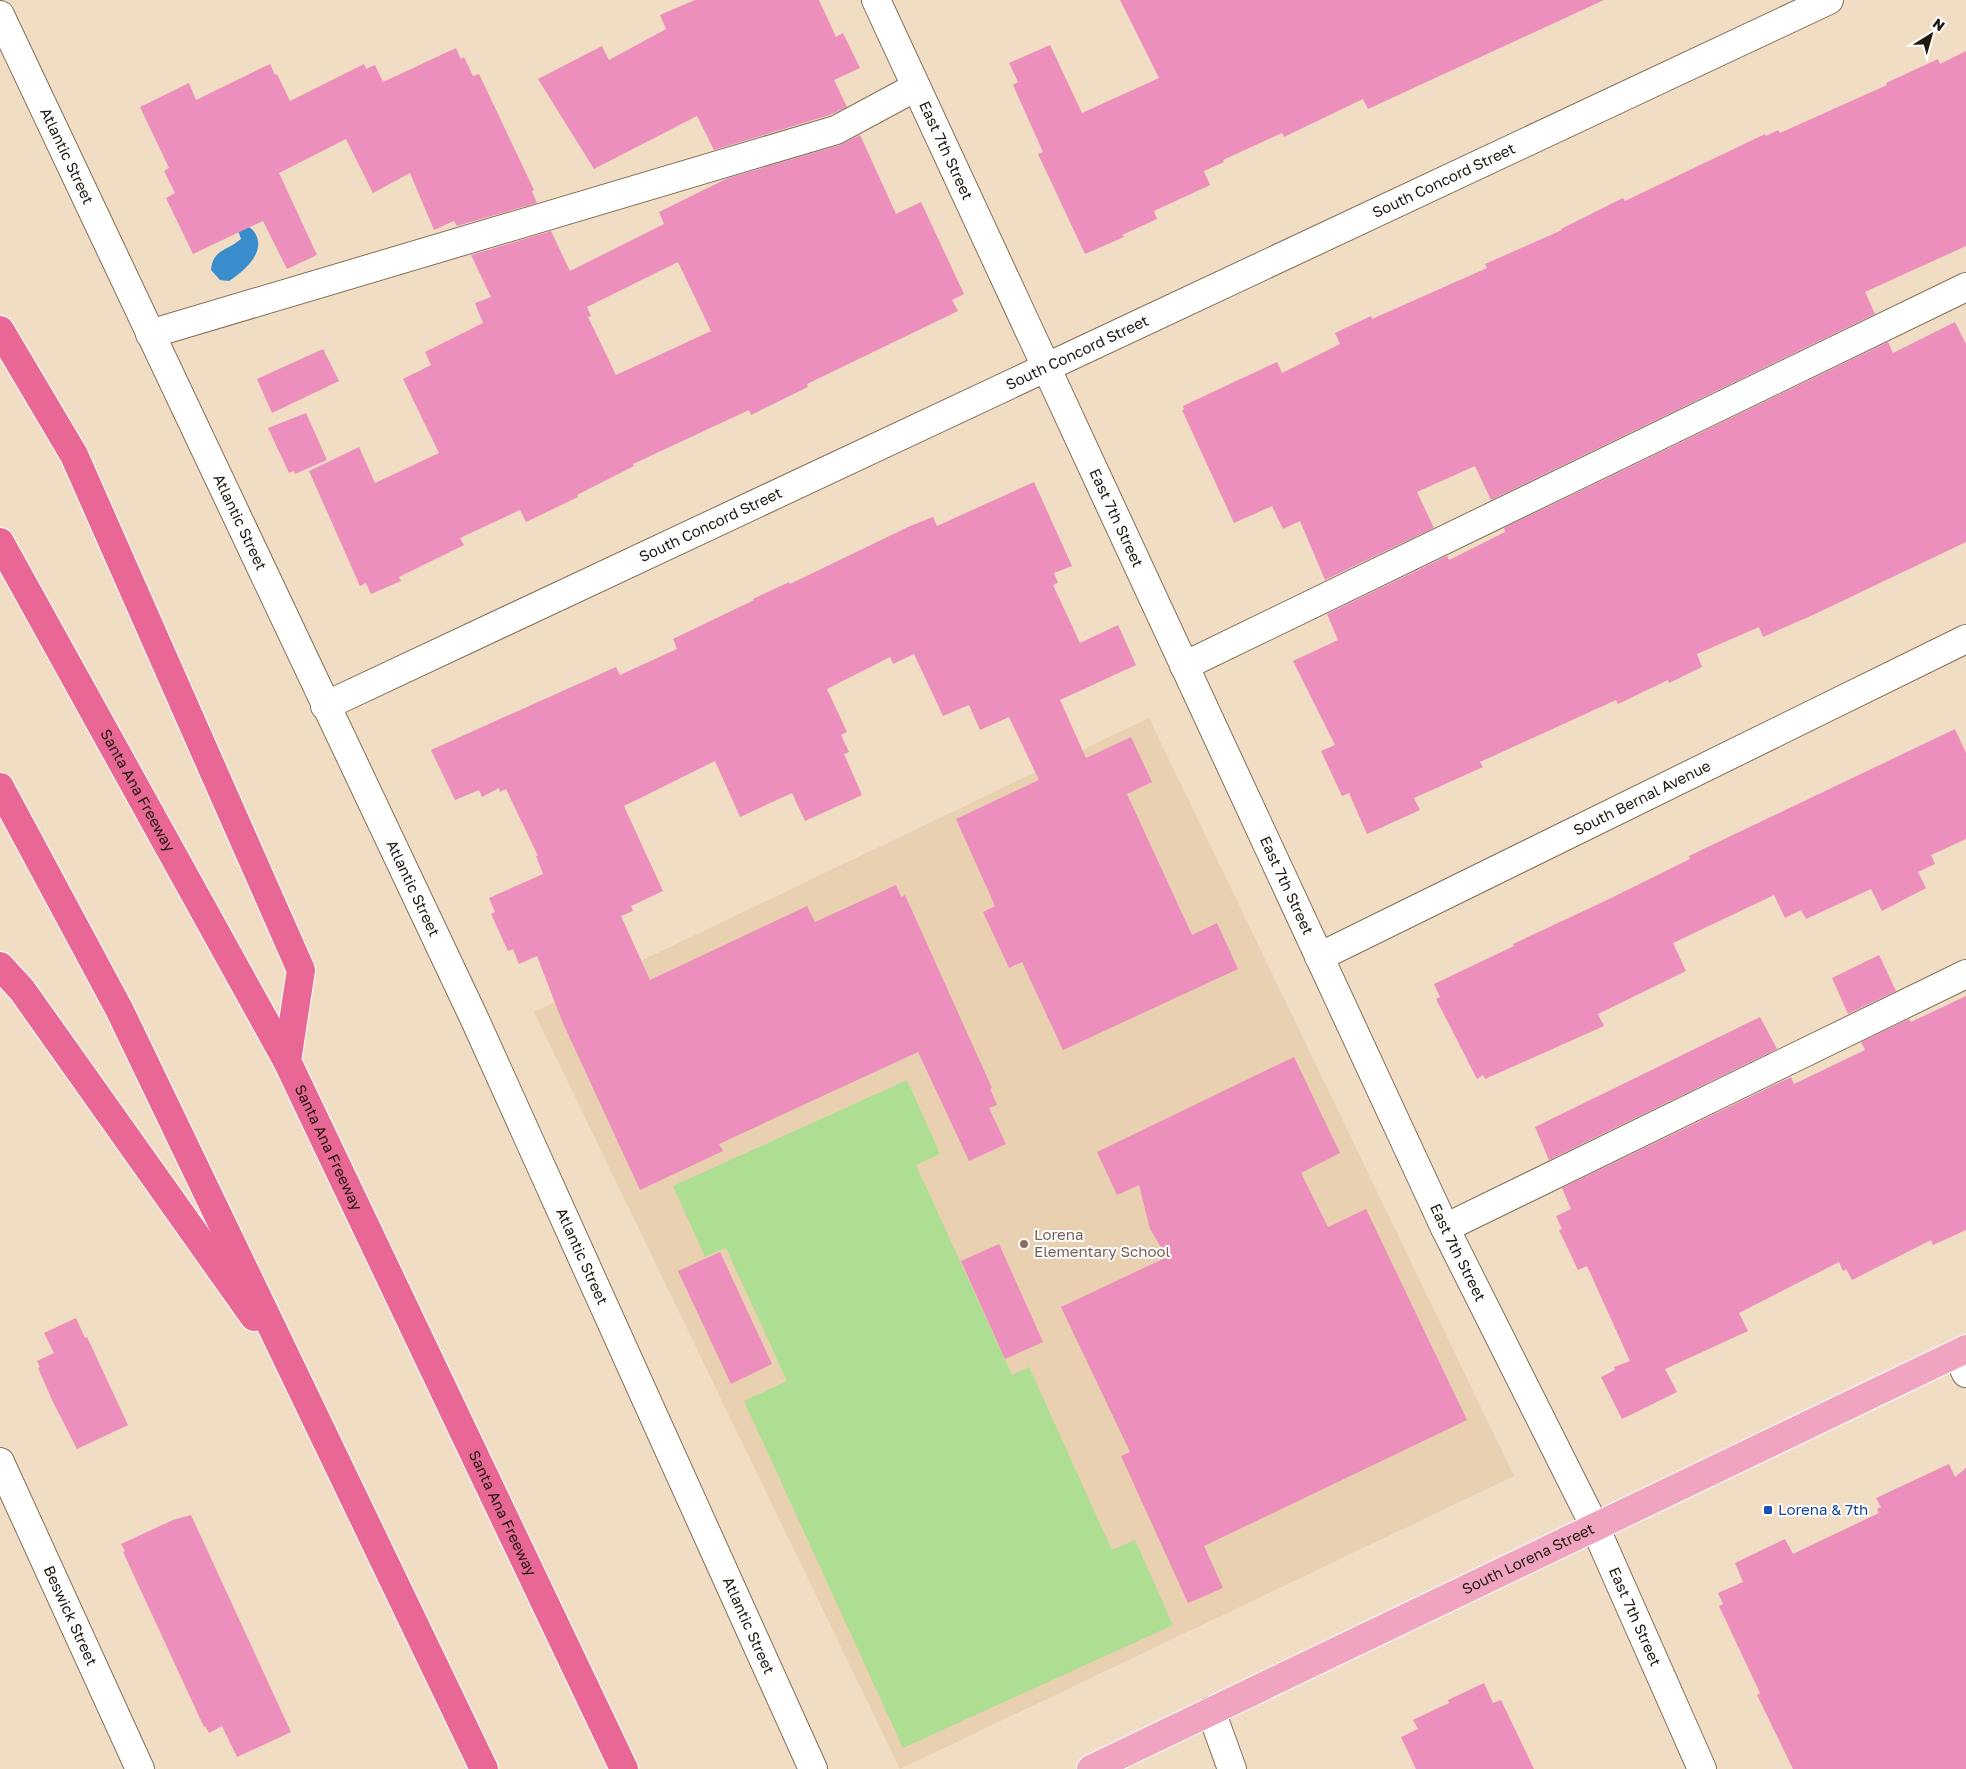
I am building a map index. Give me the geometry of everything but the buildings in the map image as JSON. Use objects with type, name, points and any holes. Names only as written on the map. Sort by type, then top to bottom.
[{"type":"highway","points":[[0,330],[74,454],[301,970],[287,1061]]},
{"type":"highway","name":"Santa Ana Freeway","points":[[0,542],[287,1061],[624,1769]]},
{"type":"highway","points":[[0,787],[119,1008],[484,1769]]},
{"type":"highway","points":[[0,966],[22,990],[299,1381]]},
{"type":"main road","name":"South Lorena Street","points":[[1092,1769],[1595,1527],[1963,1359]]},
{"type":"street","name":"East 7th Street","points":[[876,0],[1444,1228],[1595,1527],[1702,1769]]},
{"type":"street","name":"South Concord Street","points":[[325,706],[1830,0]]},
{"type":"street","name":"Atlantic Street","points":[[0,15],[475,1020],[813,1769]]},
{"type":"street","points":[[150,334],[836,130],[916,87]]},
{"type":"street","points":[[1184,666],[1966,287]]},
{"type":"street","name":"South Bernal Avenue","points":[[1319,957],[1966,639]]},
{"type":"street","points":[[1444,1228],[1966,974]]},
{"type":"street","name":"Beswick Street","points":[[0,1462],[140,1769]]},
{"type":"street","points":[[1211,1712],[1232,1769]]},
{"type":"shaded area","name":"Lorena Elementary School","points":[[1149,718],[1514,1476],[900,1769],[534,1012]]},
{"type":"green space","points":[[907,1080],[940,1154],[916,1165],[1012,1375],[1029,1367],[1112,1550],[1135,1540],[1173,1625],[903,1748],[744,1401],[787,1381],[726,1248],[705,1257],[673,1186]]},
{"type":"water","points":[[238,222],[254,231],[258,240],[256,254],[247,267],[229,281],[220,280],[211,270],[212,263],[218,254],[241,239],[239,233],[234,229]]},
{"type":"place","name":"Lorena Elementary School","points":[[1024,1244]]},
{"type":"place","name":"Lorena & 7th","points":[[1768,1510]]}]
